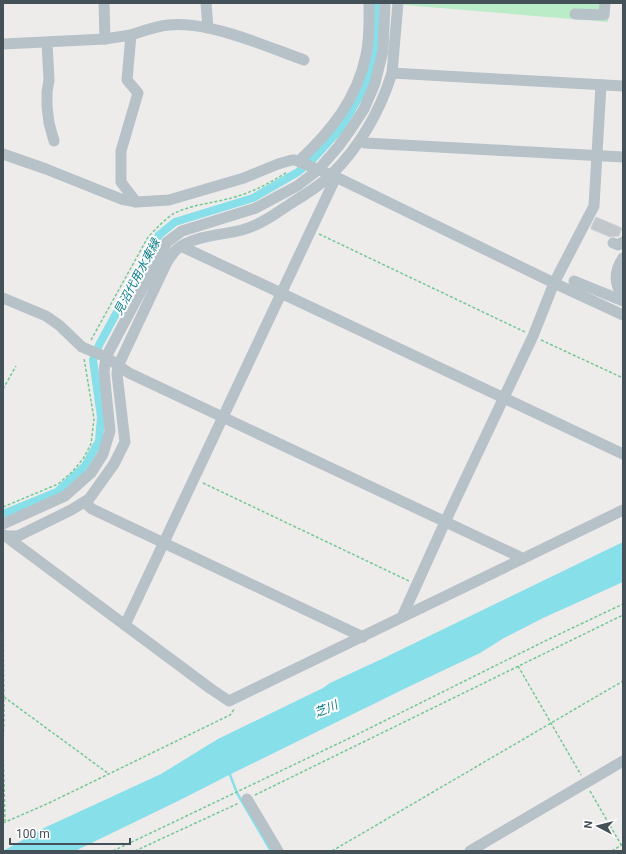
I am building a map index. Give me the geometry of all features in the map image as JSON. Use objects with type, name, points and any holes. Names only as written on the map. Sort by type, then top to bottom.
[{"type":"street","points":[[104,3],[105,39]]},
{"type":"street","points":[[206,3],[208,28]]},
{"type":"street","points":[[300,162],[335,124],[349,102],[360,78],[369,34],[369,3]]},
{"type":"street","points":[[4,532],[65,496],[91,473],[103,454],[110,430],[104,357],[167,242],[182,231],[256,208],[297,186],[338,147],[351,129],[364,108],[375,83],[383,51],[385,3]]},
{"type":"street","points":[[125,625],[311,230],[334,176],[360,141],[379,106],[392,73],[398,3]]},
{"type":"street","points":[[575,14],[604,15],[605,3]]},
{"type":"street","points":[[3,44],[105,39],[130,35],[155,27],[182,25],[208,28],[304,60]]},
{"type":"street","points":[[130,35],[127,80],[138,93],[121,151],[121,182],[136,202]]},
{"type":"street","points":[[47,43],[49,80],[47,106],[49,123],[54,141]]},
{"type":"street","points":[[392,73],[623,86]]},
{"type":"street","points":[[402,617],[533,336],[554,283],[586,231],[594,206],[601,85]]},
{"type":"street","points":[[360,141],[365,143],[623,157]]},
{"type":"street","points":[[3,154],[46,169],[121,199],[136,202],[169,200],[244,178],[288,161],[292,160],[300,162],[334,176],[623,315]]},
{"type":"street","points":[[4,532],[18,536],[84,502],[88,499],[114,464],[125,442],[117,374],[118,366],[167,262],[176,250],[189,242],[242,230],[260,223],[334,176]]},
{"type":"street","points":[[182,246],[623,454]]},
{"type":"street","points":[[623,258],[620,271],[616,279],[618,288],[623,297]]},
{"type":"street","points":[[574,281],[623,301]]},
{"type":"street","points":[[3,298],[46,316],[59,325],[82,347],[87,354],[104,357],[129,373],[522,559]]},
{"type":"street","points":[[84,502],[92,509],[363,637]]},
{"type":"street","points":[[4,532],[125,625],[229,701],[623,510]]},
{"type":"street","points":[[470,851],[623,761]]},
{"type":"street","points":[[243,801],[278,851]]},
{"type":"path","points":[[311,230],[623,378]]},
{"type":"path","points":[[3,507],[58,484],[72,472],[83,459],[91,444],[94,419],[87,354]]},
{"type":"path","points":[[3,389],[16,366]]},
{"type":"path","points":[[194,479],[417,584]]},
{"type":"path","points":[[3,599],[3,747],[6,822]]},
{"type":"path","points":[[113,851],[354,736],[623,604]]},
{"type":"path","points":[[135,851],[243,801],[623,615]]},
{"type":"path","points":[[518,666],[623,848]]},
{"type":"path","points":[[332,851],[524,737],[623,681]]},
{"type":"path","points":[[4,697],[109,774]]},
{"type":"path","points":[[3,823],[49,803],[230,714],[235,710],[236,698]]},
{"type":"path","points":[[612,851],[622,845]]},
{"type":"green space","points":[[404,3],[609,3],[608,22],[404,5]]},
{"type":"water","name":"芝川","points":[[623,542],[623,582],[543,618],[504,638],[480,653],[75,851],[3,851],[44,828],[161,774],[218,739],[323,688],[330,683]]},
{"type":"building","points":[[596,217],[622,228],[619,236],[610,237],[591,229]]},
{"type":"waterway","name":"見沼代用水東縁","points":[[3,514],[57,492],[85,466],[99,441],[101,417],[93,360],[99,345],[159,235],[175,222],[253,198],[298,172],[313,159],[341,128],[365,87],[370,74],[374,53],[376,3]]},
{"type":"waterway","points":[[229,772],[237,793],[271,851]]}]
